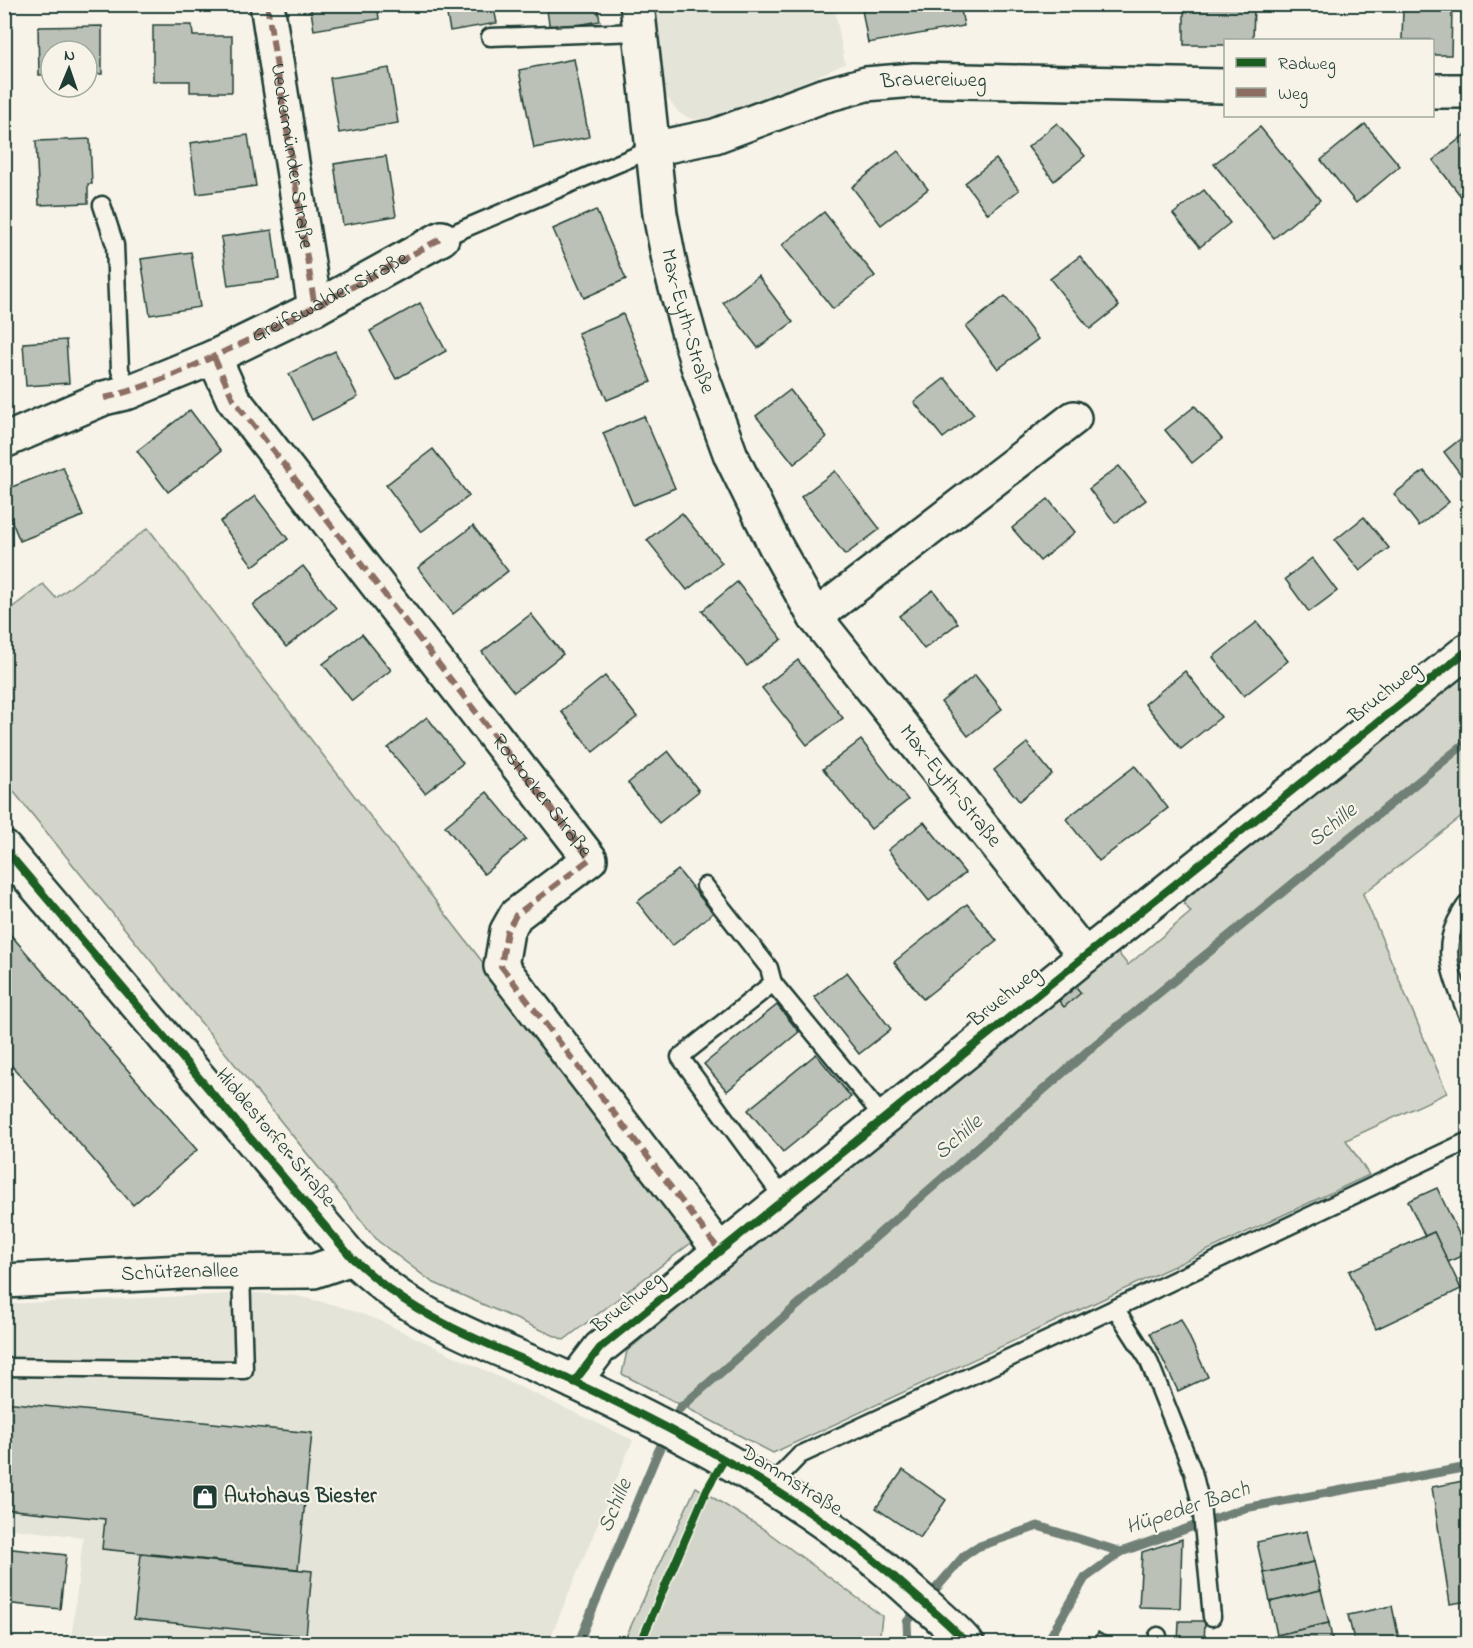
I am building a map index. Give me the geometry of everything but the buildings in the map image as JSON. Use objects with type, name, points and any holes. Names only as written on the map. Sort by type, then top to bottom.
[{"type":"street","name":"Ueckermünder Straße","points":[[267,4],[315,308]]},
{"type":"street","name":"Max-Eyth-Straße","points":[[639,18],[660,214],[671,270],[697,363],[730,456],[815,617],[1085,956]]},
{"type":"street","name":"Brauereiweg","points":[[652,149],[715,136],[822,96],[866,84],[914,80],[1224,86]]},
{"type":"street","points":[[1434,91],[1468,92]]},
{"type":"street","name":"Greifswalder Straße","points":[[4,441],[104,398],[129,392],[214,357],[315,308],[442,238]]},
{"type":"street","name":"Rostocker Straße","points":[[214,357],[233,399],[590,859],[516,915],[507,931],[501,966],[720,1251]]},
{"type":"street","points":[[815,617],[1074,418]]},
{"type":"street","name":"Bruchweg","points":[[574,1382],[600,1348],[1468,650]]},
{"type":"street","name":"Hiddestorfer Straße","points":[[4,848],[352,1258],[391,1291],[438,1320],[574,1382]]},
{"type":"street","name":"Schützenallee","points":[[4,1281],[241,1271],[314,1271],[352,1258]]},
{"type":"street","name":"Dammstraße","points":[[574,1382],[684,1437],[810,1511],[858,1546],[923,1602],[967,1644]]},
{"type":"lane","points":[[490,37],[639,18]]},
{"type":"lane","name":"Greifswalder Straße","points":[[442,238],[652,149]]},
{"type":"lane","points":[[102,205],[115,244],[120,370],[129,392]]},
{"type":"lane","points":[[705,886],[770,968],[773,983],[884,1118]]},
{"type":"lane","points":[[1468,903],[1449,937],[1449,963],[1468,1016]]},
{"type":"lane","points":[[773,983],[680,1057],[783,1199]]},
{"type":"lane","points":[[770,1486],[800,1455],[1468,1141]]},
{"type":"lane","points":[[4,1367],[244,1370],[241,1271]]},
{"type":"lane","points":[[1115,1308],[1148,1359],[1193,1472],[1201,1504],[1212,1617]]},
{"type":"shaded area","points":[[655,5],[834,5],[845,64],[721,118],[692,119],[680,114],[665,95]]},
{"type":"shaded area","points":[[148,528],[696,1239],[564,1340],[432,1282],[378,1241],[5,781],[5,613],[43,584],[56,598]]},
{"type":"shaded area","points":[[1468,662],[1468,812],[1363,894],[1447,1093],[1346,1140],[1369,1175],[773,1453],[622,1374],[627,1351],[1114,948],[1128,965],[1191,912],[1177,895]]},
{"type":"shaded area","points":[[256,1293],[297,1296],[339,1306],[378,1320],[633,1440],[548,1643],[71,1643],[83,1537],[5,1528],[4,1304]]},
{"type":"shaded area","points":[[696,1487],[762,1528],[882,1616],[879,1643],[623,1643]]},
{"type":"waterway","name":"Schille","points":[[578,1644],[657,1454],[679,1409],[1090,1049],[1468,741]]},
{"type":"waterway","name":"Hüpeder Bach","points":[[908,1644],[907,1622],[964,1556],[977,1547],[1038,1526],[1121,1552],[1245,1508],[1468,1467]]},
{"type":"waterway","points":[[1046,1644],[1085,1578],[1121,1552]]},
{"type":"marked path","points":[[267,4],[315,308]]},
{"type":"marked path","points":[[104,398],[156,382],[223,352],[317,306],[442,238]]},
{"type":"marked path","points":[[214,357],[233,399],[590,859],[516,915],[507,931],[501,966],[720,1251]]},
{"type":"cycle path","points":[[574,1382],[600,1348],[1468,650]]},
{"type":"cycle path","points":[[4,848],[352,1258],[380,1282],[411,1304],[455,1329],[618,1403],[753,1476],[838,1533],[879,1564],[943,1619],[967,1644]]},
{"type":"cycle path","points":[[640,1644],[707,1489],[724,1460]]},
{"type":"place","name":"Autohaus Biester","points":[[205,1497]]}]
